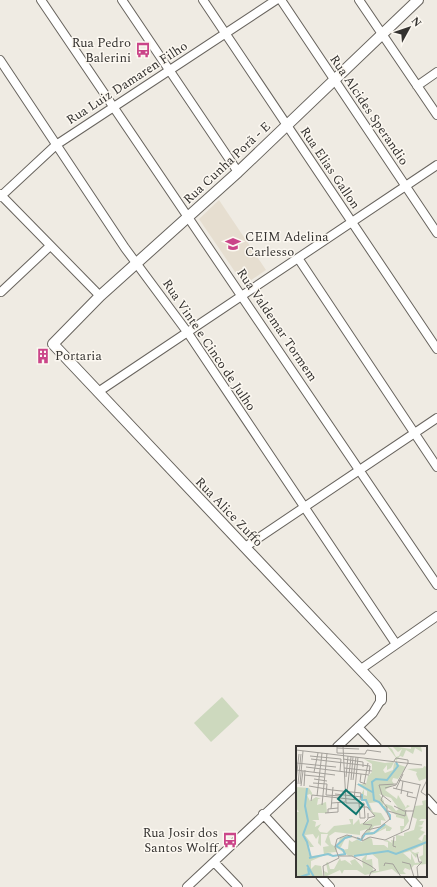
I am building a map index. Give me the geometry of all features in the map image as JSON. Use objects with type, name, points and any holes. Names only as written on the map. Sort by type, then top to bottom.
[{"type":"street","name":"Rua Valdemar Tormem","points":[[41,0],[189,216],[437,585]]},
{"type":"street","points":[[122,0],[238,172]]},
{"type":"street","name":"Rua Elias Gallon","points":[[203,0],[286,126],[437,349]]},
{"type":"street","name":"Rua Luiz Damaren Filho","points":[[0,196],[56,145],[276,0]]},
{"type":"street","name":"Rua Alcides Sperandio","points":[[281,0],[437,233]]},
{"type":"street","points":[[360,0],[437,115]]},
{"type":"street","name":"Rua Cunha Porã - E","points":[[53,344],[100,296],[238,172],[418,0]]},
{"type":"street","name":"Rua Vinte e Cinco de Julho","points":[[0,60],[56,145],[188,333],[396,644]]},
{"type":"street","points":[[417,86],[437,72]]},
{"type":"street","points":[[98,392],[437,165]]},
{"type":"street","points":[[0,196],[100,296]]},
{"type":"street","points":[[1,292],[50,246]]},
{"type":"street","points":[[298,258],[437,467]]},
{"type":"street","name":"Rua Alice Zuffo","points":[[53,344],[361,669],[376,686],[381,694],[381,700]]},
{"type":"street","points":[[245,547],[437,418]]},
{"type":"street","points":[[361,669],[437,616]]},
{"type":"street","points":[[338,746],[378,707],[381,700]]},
{"type":"street","points":[[358,727],[376,746]]},
{"type":"street","points":[[187,887],[263,814],[296,785]]},
{"type":"street","points":[[427,799],[437,810]]},
{"type":"street","points":[[263,814],[296,850]]},
{"type":"street","points":[[214,862],[238,887]]},
{"type":"street","points":[[321,877],[330,887]]},
{"type":"street","points":[[409,877],[418,887]]},
{"type":"shaded area","name":"CEIM Adelina Carlesso","points":[[219,200],[266,270],[244,285],[199,219]]},
{"type":"green space","points":[[222,697],[239,716],[211,742],[194,723]]},
{"type":"place","name":"Rua Pedro Balerini","points":[[143,50]]},
{"type":"place","name":"CEIM Adelina Carlesso","points":[[233,244]]},
{"type":"place","name":"Portaria","points":[[43,356]]},
{"type":"place","name":"Rua Josir dos Santos Wolff","points":[[230,840]]}]
